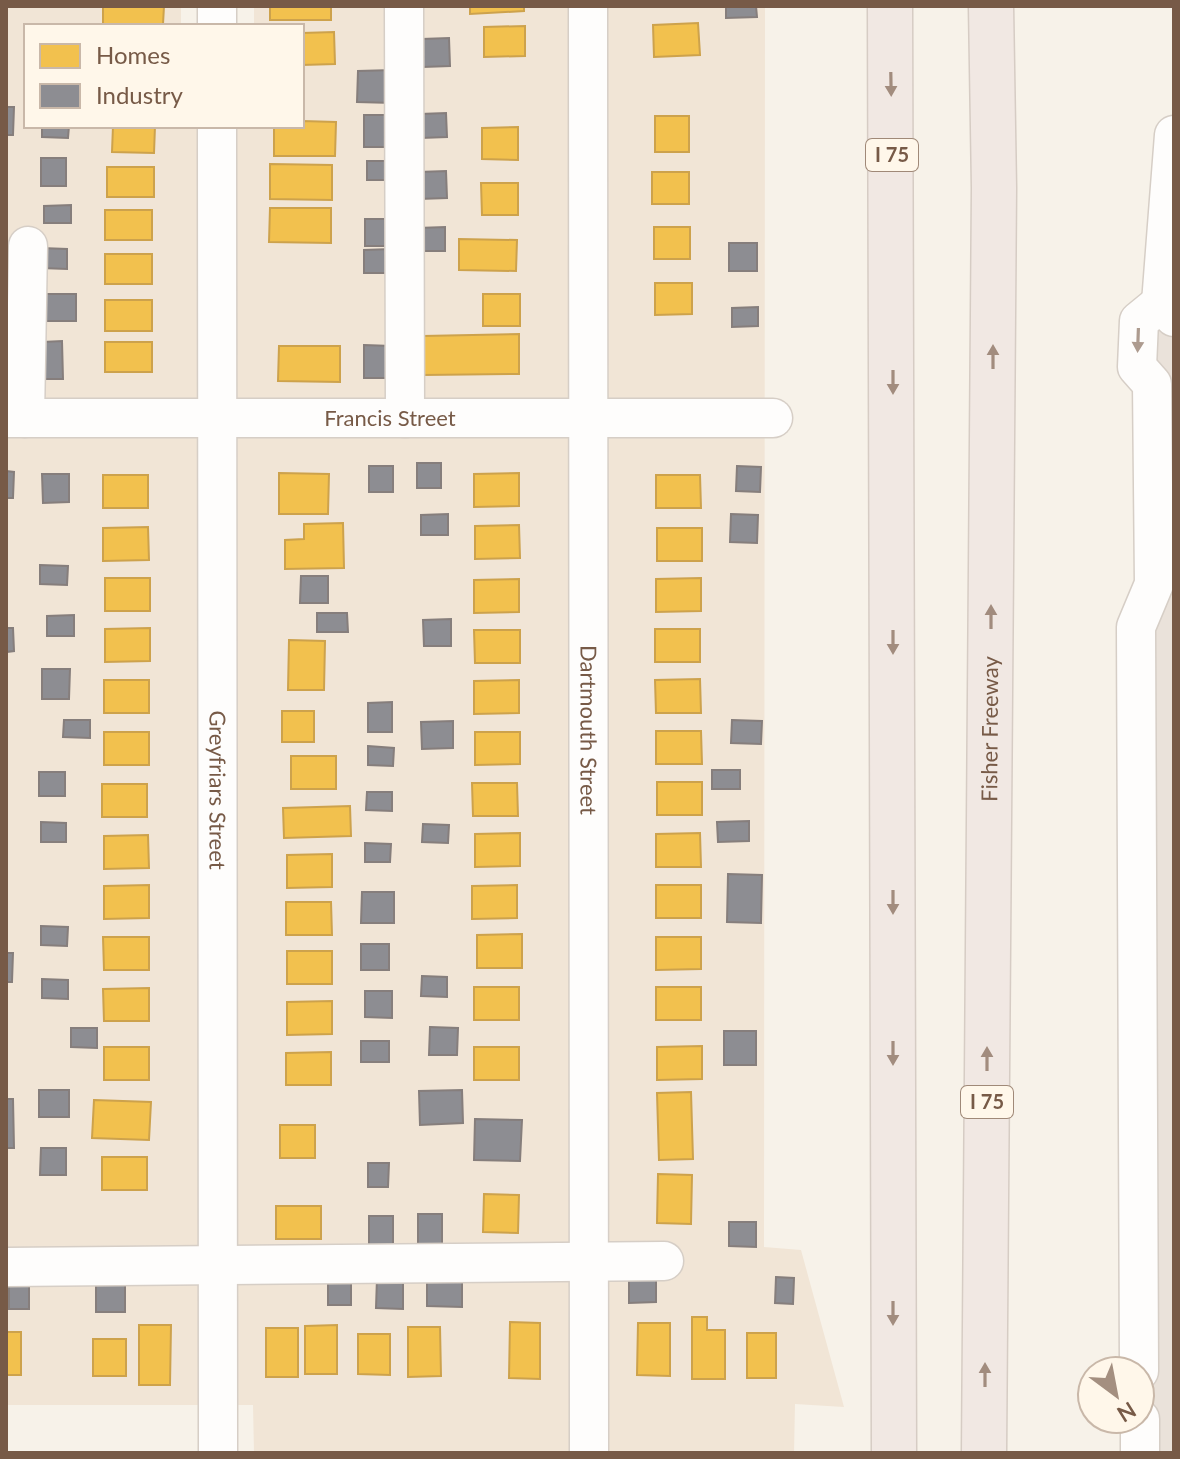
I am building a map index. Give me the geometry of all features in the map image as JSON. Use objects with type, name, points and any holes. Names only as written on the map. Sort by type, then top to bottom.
[{"type":"highway","name":"I 75","points":[[890,6],[894,1453]]},
{"type":"highway","name":"Fisher Freeway","points":[[984,1453],[994,188],[991,6]]},
{"type":"highway","points":[[994,188],[1019,6]]},
{"type":"street","points":[[404,6],[405,418]]},
{"type":"street","name":"Dartmouth Street","points":[[588,6],[589,1453]]},
{"type":"street","name":"Greyfriars Street","points":[[217,128],[218,1453]]},
{"type":"street","points":[[1139,1355],[1136,627],[1154,584],[1163,507],[1163,377],[1137,367],[1139,321],[1168,310],[1174,135]]},
{"type":"street","points":[[15,418],[28,246]]},
{"type":"street","name":"Francis Street","points":[[15,418],[773,418]]},
{"type":"street","points":[[6,1267],[664,1261]]},
{"type":"shaded area","points":[[6,6],[181,6],[181,24],[24,24],[24,128],[304,128],[304,24],[254,24],[254,6],[765,6],[764,1247],[801,1250],[844,1407],[795,1404],[794,1453],[254,1453],[253,1405],[6,1405]]},
{"type":"shaded area","points":[[1136,310],[1174,311],[1174,1453],[1133,1453],[1137,1435],[1156,1435],[1156,1355],[1140,1355]]},
{"type":"building: Homes","points":[[103,6],[164,6],[163,24],[103,24]]},
{"type":"building: Homes","points":[[270,6],[331,6],[331,20],[270,20]]},
{"type":"building: Homes","points":[[470,6],[524,6],[524,11],[470,14]]},
{"type":"building: Homes","points":[[698,23],[700,55],[654,57],[653,25]]},
{"type":"building: Homes","points":[[525,26],[525,56],[484,57],[484,27]]},
{"type":"building: Homes","points":[[334,32],[335,64],[304,65],[304,33]]},
{"type":"building: Homes","points":[[655,116],[689,116],[689,152],[655,152]]},
{"type":"building: Homes","points":[[304,121],[336,122],[335,156],[274,156],[274,128],[304,128]]},
{"type":"building: Homes","points":[[518,127],[518,160],[482,159],[482,128]]},
{"type":"building: Homes","points":[[113,128],[155,128],[154,153],[112,152]]},
{"type":"building: Homes","points":[[270,164],[332,165],[332,200],[270,199]]},
{"type":"building: Homes","points":[[107,167],[154,167],[154,197],[107,197]]},
{"type":"building: Homes","points":[[652,172],[689,172],[689,204],[652,204]]},
{"type":"building: Homes","points":[[481,183],[518,183],[518,215],[482,215]]},
{"type":"building: Homes","points":[[270,208],[331,208],[331,243],[269,242]]},
{"type":"building: Homes","points":[[105,210],[152,210],[152,240],[105,240]]},
{"type":"building: Homes","points":[[654,227],[690,227],[690,259],[654,259]]},
{"type":"building: Homes","points":[[459,239],[517,240],[516,271],[459,270]]},
{"type":"building: Homes","points":[[105,254],[152,254],[152,284],[105,284]]},
{"type":"building: Homes","points":[[655,283],[692,283],[692,314],[655,315]]},
{"type":"building: Homes","points":[[483,294],[520,294],[520,326],[483,326]]},
{"type":"building: Homes","points":[[105,300],[152,300],[152,331],[105,331]]},
{"type":"building: Homes","points":[[519,334],[519,374],[423,375],[423,336]]},
{"type":"building: Homes","points":[[105,342],[152,342],[152,372],[105,372]]},
{"type":"building: Homes","points":[[279,346],[340,346],[340,382],[278,381]]},
{"type":"building: Homes","points":[[279,473],[329,474],[328,514],[279,514]]},
{"type":"building: Homes","points":[[519,473],[519,506],[474,507],[474,474]]},
{"type":"building: Homes","points":[[103,475],[148,475],[148,508],[103,508]]},
{"type":"building: Homes","points":[[656,475],[700,475],[701,508],[656,508]]},
{"type":"building: Homes","points":[[343,523],[344,568],[285,569],[285,540],[304,539],[304,524]]},
{"type":"building: Homes","points":[[519,525],[520,558],[475,559],[475,526]]},
{"type":"building: Homes","points":[[148,527],[149,560],[103,561],[103,528]]},
{"type":"building: Homes","points":[[657,528],[702,528],[702,561],[657,561]]},
{"type":"building: Homes","points":[[105,578],[150,578],[150,611],[105,611]]},
{"type":"building: Homes","points":[[701,578],[701,611],[656,612],[656,579]]},
{"type":"building: Homes","points":[[519,579],[519,612],[474,613],[474,580]]},
{"type":"building: Homes","points":[[150,628],[150,661],[105,662],[105,629]]},
{"type":"building: Homes","points":[[655,629],[700,629],[700,662],[655,662]]},
{"type":"building: Homes","points":[[474,630],[520,630],[520,663],[475,663]]},
{"type":"building: Homes","points":[[289,640],[325,641],[324,690],[288,690]]},
{"type":"building: Homes","points":[[700,679],[701,713],[656,713],[655,680]]},
{"type":"building: Homes","points":[[104,680],[149,680],[149,713],[104,713]]},
{"type":"building: Homes","points":[[519,680],[519,713],[474,714],[474,681]]},
{"type":"building: Homes","points":[[282,711],[314,711],[314,742],[282,742]]},
{"type":"building: Homes","points":[[656,731],[701,731],[702,764],[656,764]]},
{"type":"building: Homes","points":[[104,732],[149,732],[149,765],[104,765]]},
{"type":"building: Homes","points":[[475,732],[520,732],[520,764],[475,765]]},
{"type":"building: Homes","points":[[291,756],[336,756],[336,789],[291,789]]},
{"type":"building: Homes","points":[[657,782],[702,782],[702,815],[657,815]]},
{"type":"building: Homes","points":[[472,783],[517,783],[518,816],[473,816]]},
{"type":"building: Homes","points":[[102,784],[147,784],[147,817],[102,817]]},
{"type":"building: Homes","points":[[350,806],[351,836],[284,838],[283,808]]},
{"type":"building: Homes","points":[[520,833],[520,866],[475,867],[475,834]]},
{"type":"building: Homes","points":[[700,833],[701,867],[656,867],[656,834]]},
{"type":"building: Homes","points":[[148,835],[149,868],[104,869],[104,836]]},
{"type":"building: Homes","points":[[332,854],[332,887],[287,888],[287,855]]},
{"type":"building: Homes","points":[[149,885],[149,918],[104,919],[104,886]]},
{"type":"building: Homes","points":[[517,885],[517,918],[472,919],[472,886]]},
{"type":"building: Homes","points":[[656,885],[701,885],[701,918],[656,918]]},
{"type":"building: Homes","points":[[286,902],[331,902],[332,935],[286,935]]},
{"type":"building: Homes","points":[[522,934],[522,968],[477,968],[477,935]]},
{"type":"building: Homes","points":[[103,937],[149,937],[149,970],[104,970]]},
{"type":"building: Homes","points":[[656,937],[701,937],[701,969],[656,970]]},
{"type":"building: Homes","points":[[287,951],[332,951],[332,984],[287,984]]},
{"type":"building: Homes","points":[[474,987],[519,987],[519,1020],[474,1020]]},
{"type":"building: Homes","points":[[656,987],[701,987],[701,1020],[656,1020]]},
{"type":"building: Homes","points":[[149,988],[149,1021],[104,1021],[103,989]]},
{"type":"building: Homes","points":[[332,1001],[332,1034],[287,1035],[287,1002]]},
{"type":"building: Homes","points":[[702,1046],[702,1079],[657,1080],[657,1047]]},
{"type":"building: Homes","points":[[104,1047],[149,1047],[149,1080],[104,1080]]},
{"type":"building: Homes","points":[[474,1047],[519,1047],[519,1080],[474,1080]]},
{"type":"building: Homes","points":[[331,1052],[331,1085],[286,1085],[286,1053]]},
{"type":"building: Homes","points":[[691,1092],[693,1159],[659,1160],[657,1093]]},
{"type":"building: Homes","points":[[94,1100],[151,1102],[149,1140],[92,1138]]},
{"type":"building: Homes","points":[[280,1125],[315,1125],[315,1158],[280,1158]]},
{"type":"building: Homes","points":[[102,1157],[147,1157],[147,1190],[102,1190]]},
{"type":"building: Homes","points":[[658,1174],[692,1175],[691,1224],[657,1223]]},
{"type":"building: Homes","points":[[484,1194],[519,1195],[518,1233],[483,1232]]},
{"type":"building: Homes","points":[[276,1206],[321,1206],[321,1239],[276,1239]]},
{"type":"building: Homes","points":[[692,1317],[707,1317],[707,1330],[725,1330],[725,1379],[692,1379]]},
{"type":"building: Homes","points":[[510,1322],[540,1323],[540,1379],[509,1378]]},
{"type":"building: Homes","points":[[638,1323],[670,1323],[670,1376],[637,1375]]},
{"type":"building: Homes","points":[[139,1325],[171,1325],[170,1385],[139,1385]]},
{"type":"building: Homes","points":[[337,1325],[337,1374],[305,1374],[305,1326]]},
{"type":"building: Homes","points":[[408,1327],[440,1327],[441,1376],[408,1377]]},
{"type":"building: Homes","points":[[266,1328],[298,1328],[298,1377],[266,1377]]},
{"type":"building: Homes","points":[[6,1332],[21,1332],[21,1375],[6,1375]]},
{"type":"building: Homes","points":[[747,1333],[776,1333],[776,1378],[747,1378]]},
{"type":"building: Homes","points":[[358,1334],[390,1334],[390,1375],[358,1374]]},
{"type":"building: Homes","points":[[93,1339],[126,1339],[126,1376],[93,1376]]},
{"type":"building: Industry","points":[[726,6],[756,6],[757,17],[726,18]]},
{"type":"building: Industry","points":[[449,38],[450,66],[423,67],[422,39]]},
{"type":"building: Industry","points":[[393,70],[393,103],[357,102],[358,71]]},
{"type":"building: Industry","points":[[6,107],[14,107],[13,135],[6,135]]},
{"type":"building: Industry","points":[[446,113],[447,137],[421,138],[420,114]]},
{"type":"building: Industry","points":[[364,115],[393,115],[394,147],[364,147]]},
{"type":"building: Industry","points":[[42,128],[69,128],[68,138],[42,137]]},
{"type":"building: Industry","points":[[41,158],[66,158],[66,186],[41,186]]},
{"type":"building: Industry","points":[[367,161],[395,161],[395,180],[367,180]]},
{"type":"building: Industry","points":[[446,171],[447,198],[419,199],[419,172]]},
{"type":"building: Industry","points":[[71,205],[71,223],[44,223],[44,206]]},
{"type":"building: Industry","points":[[365,219],[392,219],[393,246],[365,246]]},
{"type":"building: Industry","points":[[445,227],[445,251],[419,251],[418,228]]},
{"type":"building: Industry","points":[[729,243],[757,243],[757,271],[729,271]]},
{"type":"building: Industry","points":[[41,248],[67,249],[67,269],[41,268]]},
{"type":"building: Industry","points":[[391,249],[391,273],[364,273],[364,250]]},
{"type":"building: Industry","points":[[46,294],[76,294],[76,321],[46,321]]},
{"type":"building: Industry","points":[[758,307],[758,326],[732,327],[732,308]]},
{"type":"building: Industry","points":[[62,341],[63,379],[42,379],[43,342]]},
{"type":"building: Industry","points":[[364,345],[391,346],[390,378],[364,378]]},
{"type":"building: Industry","points":[[417,463],[441,463],[441,488],[417,488]]},
{"type":"building: Industry","points":[[369,466],[393,466],[393,492],[369,492]]},
{"type":"building: Industry","points":[[737,466],[761,467],[760,492],[736,491]]},
{"type":"building: Industry","points":[[6,471],[14,472],[13,498],[6,498]]},
{"type":"building: Industry","points":[[42,474],[69,474],[69,502],[43,503]]},
{"type":"building: Industry","points":[[448,514],[448,535],[421,535],[421,515]]},
{"type":"building: Industry","points":[[731,514],[758,515],[757,543],[730,542]]},
{"type":"building: Industry","points":[[40,565],[68,566],[67,585],[40,584]]},
{"type":"building: Industry","points":[[301,576],[328,576],[328,603],[300,603]]},
{"type":"building: Industry","points":[[317,613],[347,613],[348,632],[317,632]]},
{"type":"building: Industry","points":[[74,615],[74,636],[47,636],[47,616]]},
{"type":"building: Industry","points":[[451,619],[451,646],[424,646],[423,620]]},
{"type":"building: Industry","points":[[6,628],[13,628],[14,651],[6,652]]},
{"type":"building: Industry","points":[[42,669],[70,669],[69,699],[42,699]]},
{"type":"building: Industry","points":[[392,702],[392,732],[368,732],[368,703]]},
{"type":"building: Industry","points":[[64,720],[90,720],[90,738],[63,737]]},
{"type":"building: Industry","points":[[732,720],[762,721],[761,744],[731,743]]},
{"type":"building: Industry","points":[[453,721],[453,748],[422,749],[421,722]]},
{"type":"building: Industry","points":[[368,746],[394,748],[393,766],[368,765]]},
{"type":"building: Industry","points":[[712,770],[740,770],[740,789],[712,789]]},
{"type":"building: Industry","points":[[39,772],[65,772],[65,796],[39,796]]},
{"type":"building: Industry","points":[[367,792],[392,792],[392,811],[366,810]]},
{"type":"building: Industry","points":[[749,821],[749,841],[718,842],[717,822]]},
{"type":"building: Industry","points":[[41,822],[66,823],[66,842],[41,842]]},
{"type":"building: Industry","points":[[423,824],[449,825],[448,843],[422,842]]},
{"type":"building: Industry","points":[[365,843],[391,844],[390,862],[365,862]]},
{"type":"building: Industry","points":[[728,874],[762,875],[761,923],[727,922]]},
{"type":"building: Industry","points":[[362,892],[394,892],[394,923],[361,923]]},
{"type":"building: Industry","points":[[41,926],[68,927],[67,946],[41,945]]},
{"type":"building: Industry","points":[[361,944],[389,944],[389,970],[361,970]]},
{"type":"building: Industry","points":[[6,953],[13,953],[12,982],[6,982]]},
{"type":"building: Industry","points":[[422,976],[447,977],[447,997],[421,996]]},
{"type":"building: Industry","points":[[42,979],[68,980],[68,999],[42,998]]},
{"type":"building: Industry","points":[[365,991],[392,991],[392,1018],[365,1017]]},
{"type":"building: Industry","points":[[430,1027],[458,1028],[457,1055],[429,1055]]},
{"type":"building: Industry","points":[[71,1028],[97,1028],[97,1048],[71,1047]]},
{"type":"building: Industry","points":[[724,1031],[756,1031],[756,1065],[724,1065]]},
{"type":"building: Industry","points":[[361,1041],[389,1041],[389,1062],[361,1062]]},
{"type":"building: Industry","points":[[39,1090],[69,1090],[69,1117],[39,1117]]},
{"type":"building: Industry","points":[[462,1090],[463,1123],[420,1125],[419,1091]]},
{"type":"building: Industry","points":[[6,1099],[13,1099],[14,1148],[6,1148]]},
{"type":"building: Industry","points":[[475,1119],[522,1120],[520,1161],[474,1160]]},
{"type":"building: Industry","points":[[41,1148],[66,1148],[66,1175],[40,1175]]},
{"type":"building: Industry","points":[[368,1163],[389,1163],[388,1187],[368,1187]]},
{"type":"building: Industry","points":[[418,1214],[442,1214],[442,1246],[418,1246]]},
{"type":"building: Industry","points":[[369,1216],[393,1216],[393,1248],[369,1248]]},
{"type":"building: Industry","points":[[729,1222],[756,1222],[756,1247],[729,1246]]},
{"type":"building: Industry","points":[[328,1277],[351,1277],[351,1305],[328,1305]]},
{"type":"building: Industry","points":[[629,1277],[656,1277],[656,1302],[629,1303]]},
{"type":"building: Industry","points":[[776,1277],[794,1278],[793,1304],[775,1303]]},
{"type":"building: Industry","points":[[377,1278],[403,1278],[403,1309],[376,1308]]},
{"type":"building: Industry","points":[[427,1278],[462,1278],[462,1307],[427,1306]]},
{"type":"building: Industry","points":[[9,1282],[29,1282],[29,1309],[9,1309]]},
{"type":"building: Industry","points":[[96,1284],[125,1284],[125,1312],[96,1312]]}]
